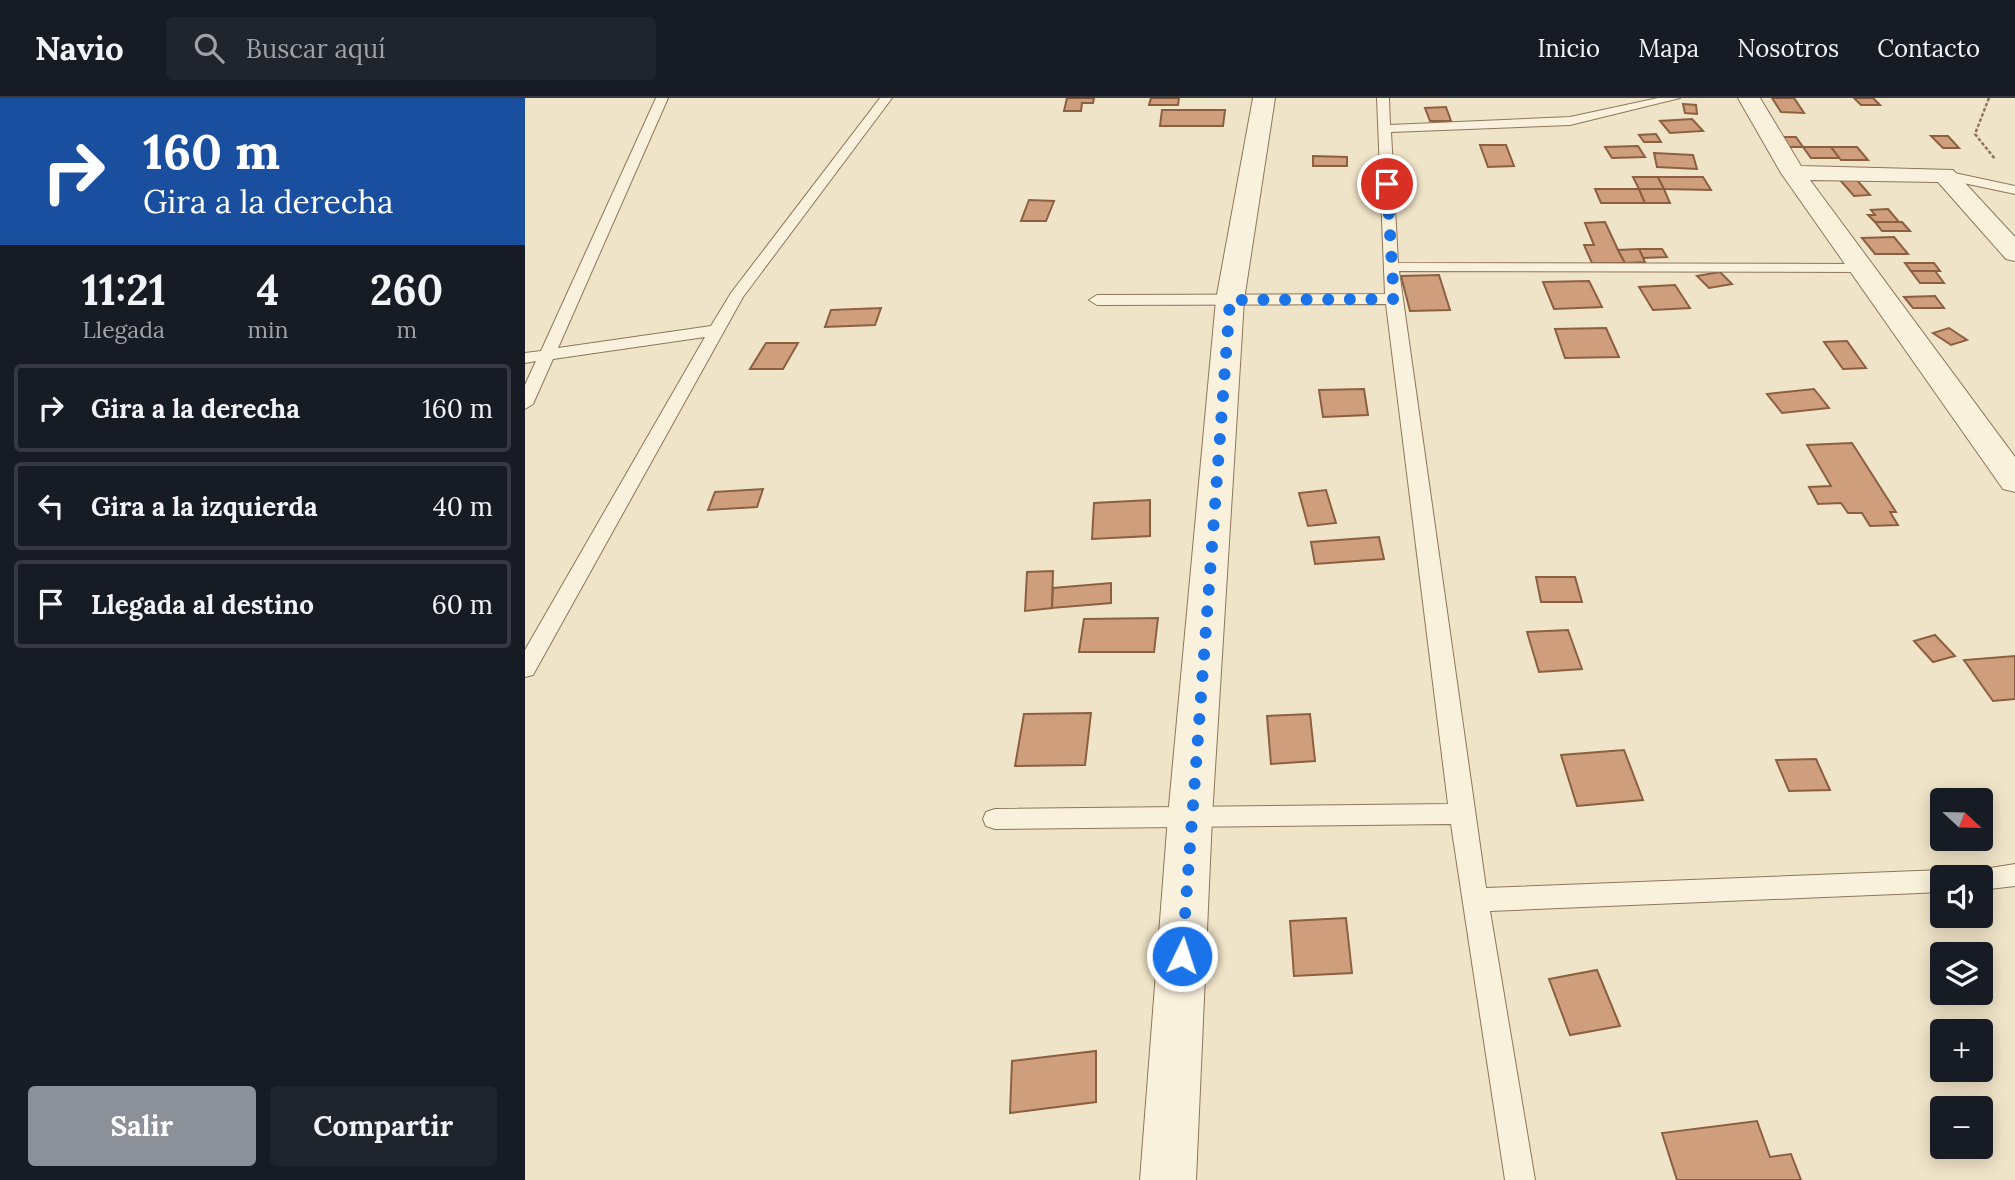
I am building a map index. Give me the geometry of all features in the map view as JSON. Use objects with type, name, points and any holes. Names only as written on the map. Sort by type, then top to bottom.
[{"type":"street","points":[[1168,1180],[1190,817],[1230,300],[1263,98]]},
{"type":"street","points":[[1749,98],[1793,173],[2015,481]]},
{"type":"street","points":[[1793,173],[1935,175],[2015,254]]},
{"type":"street","points":[[1935,175],[2015,276]]},
{"type":"lane","points":[[525,404],[544,355],[662,98]]},
{"type":"lane","points":[[525,669],[736,296],[886,98]]},
{"type":"lane","points":[[1383,98],[1394,299],[1461,814],[1520,1180]]},
{"type":"lane","points":[[1384,129],[1570,121],[1674,98]]},
{"type":"lane","points":[[1935,175],[2015,190]]},
{"type":"lane","points":[[1391,267],[1862,268]]},
{"type":"lane","points":[[1097,300],[1394,299]]},
{"type":"lane","points":[[525,358],[719,330]]},
{"type":"lane","points":[[995,819],[1461,814]]},
{"type":"lane","points":[[1993,878],[2015,875]]},
{"type":"lane","points":[[1475,900],[1930,882]]},
{"type":"path","points":[[1989,98],[1975,134],[1996,160]]},
{"type":"building","points":[[1067,98],[1094,98],[1093,103],[1082,103],[1081,111],[1064,111]]},
{"type":"building","points":[[1151,98],[1179,98],[1178,105],[1149,105]]},
{"type":"building","points":[[1772,98],[1794,98],[1804,113],[1781,112]]},
{"type":"building","points":[[1854,98],[1873,98],[1880,105],[1861,105]]},
{"type":"building","points":[[1683,104],[1696,105],[1697,114],[1685,113]]},
{"type":"building","points":[[1446,107],[1451,121],[1430,121],[1425,108]]},
{"type":"building","points":[[1162,110],[1225,110],[1223,126],[1160,126]]},
{"type":"building","points":[[1692,119],[1703,131],[1670,133],[1660,121]]},
{"type":"building","points":[[1656,134],[1661,142],[1644,142],[1639,135]]},
{"type":"building","points":[[1931,136],[1948,136],[1959,148],[1943,148]]},
{"type":"building","points":[[1778,137],[1796,137],[1803,147],[1785,147]]},
{"type":"building","points":[[1480,145],[1506,145],[1514,166],[1488,167]]},
{"type":"building","points":[[1638,146],[1645,157],[1612,158],[1605,147]]},
{"type":"building","points":[[1803,147],[1831,147],[1840,158],[1811,158]]},
{"type":"building","points":[[1831,147],[1857,147],[1868,160],[1841,160]]},
{"type":"building","points":[[1654,153],[1693,155],[1697,169],[1657,167]]},
{"type":"building","points":[[1313,156],[1347,157],[1347,166],[1313,166]]},
{"type":"building","points":[[1633,177],[1658,177],[1664,189],[1639,189]]},
{"type":"building","points":[[1658,177],[1703,177],[1711,190],[1664,189]]},
{"type":"building","points":[[1856,179],[1870,195],[1854,196],[1840,180]]},
{"type":"building","points":[[1595,189],[1639,189],[1645,203],[1601,203]]},
{"type":"building","points":[[1639,189],[1664,189],[1670,203],[1645,203]]},
{"type":"building","points":[[1029,200],[1054,201],[1046,221],[1021,221]]},
{"type":"building","points":[[1888,209],[1899,222],[1875,222],[1868,215],[1875,215],[1871,210]]},
{"type":"building","points":[[1605,222],[1625,263],[1592,263],[1584,245],[1594,245],[1585,223]]},
{"type":"building","points":[[1875,222],[1902,222],[1910,231],[1882,231]]},
{"type":"building","points":[[1894,237],[1908,254],[1875,254],[1862,238]]},
{"type":"building","points":[[1639,249],[1662,249],[1667,257],[1643,258]]},
{"type":"building","points":[[1639,249],[1645,262],[1625,263],[1618,250]]},
{"type":"building","points":[[1905,263],[1934,263],[1940,271],[1911,271]]},
{"type":"building","points":[[1911,271],[1935,271],[1944,283],[1920,283]]},
{"type":"building","points":[[1720,272],[1732,284],[1709,288],[1697,276]]},
{"type":"building","points":[[1439,275],[1450,310],[1410,311],[1401,276]]},
{"type":"building","points":[[1589,281],[1602,307],[1554,309],[1543,282]]},
{"type":"building","points":[[1675,285],[1690,308],[1653,310],[1639,287]]},
{"type":"building","points":[[1935,296],[1944,308],[1913,308],[1904,297]]},
{"type":"building","points":[[881,308],[875,325],[825,327],[831,310]]},
{"type":"building","points":[[1606,328],[1619,357],[1565,358],[1555,329]]},
{"type":"building","points":[[1949,328],[1967,340],[1951,345],[1933,333]]},
{"type":"building","points":[[1847,341],[1866,368],[1843,369],[1824,342]]},
{"type":"building","points":[[766,343],[798,343],[783,369],[750,369]]},
{"type":"building","points":[[1364,389],[1368,415],[1323,417],[1319,390]]},
{"type":"building","points":[[1814,389],[1829,408],[1782,413],[1767,394]]},
{"type":"building","points":[[1852,443],[1896,512],[1890,512],[1898,525],[1870,526],[1862,513],[1848,513],[1841,503],[1818,504],[1809,487],[1831,486],[1807,445]]},
{"type":"building","points":[[763,489],[757,507],[708,510],[715,492]]},
{"type":"building","points":[[1326,490],[1336,523],[1308,526],[1299,493]]},
{"type":"building","points":[[1150,500],[1150,536],[1092,539],[1094,503]]},
{"type":"building","points":[[1379,537],[1384,559],[1315,564],[1311,542]]},
{"type":"building","points":[[1053,571],[1052,608],[1025,611],[1027,572]]},
{"type":"building","points":[[1536,577],[1575,577],[1582,602],[1541,602]]},
{"type":"building","points":[[1111,583],[1111,603],[1052,608],[1053,588]]},
{"type":"building","points":[[1158,618],[1154,652],[1079,652],[1084,619]]},
{"type":"building","points":[[1568,630],[1582,669],[1539,672],[1527,632]]},
{"type":"building","points":[[1935,635],[1955,656],[1933,662],[1914,641]]},
{"type":"building","points":[[2015,656],[2015,699],[1993,701],[1964,660]]},
{"type":"building","points":[[1091,713],[1085,765],[1015,766],[1024,714]]},
{"type":"building","points":[[1310,714],[1315,761],[1271,764],[1267,716]]},
{"type":"building","points":[[1624,750],[1643,800],[1577,806],[1561,755]]},
{"type":"building","points":[[1816,759],[1830,790],[1789,791],[1776,760]]},
{"type":"building","points":[[1346,918],[1352,973],[1294,976],[1290,921]]},
{"type":"building","points":[[1597,970],[1620,1026],[1570,1035],[1549,979]]},
{"type":"building","points":[[1096,1051],[1096,1102],[1010,1113],[1012,1061]]},
{"type":"building","points":[[1757,1121],[1770,1157],[1791,1154],[1801,1180],[1677,1180],[1662,1133]]},
{"type":"route","points":[[1182,956],[1190,817],[1230,300],[1394,299],[1387,184]]}]
